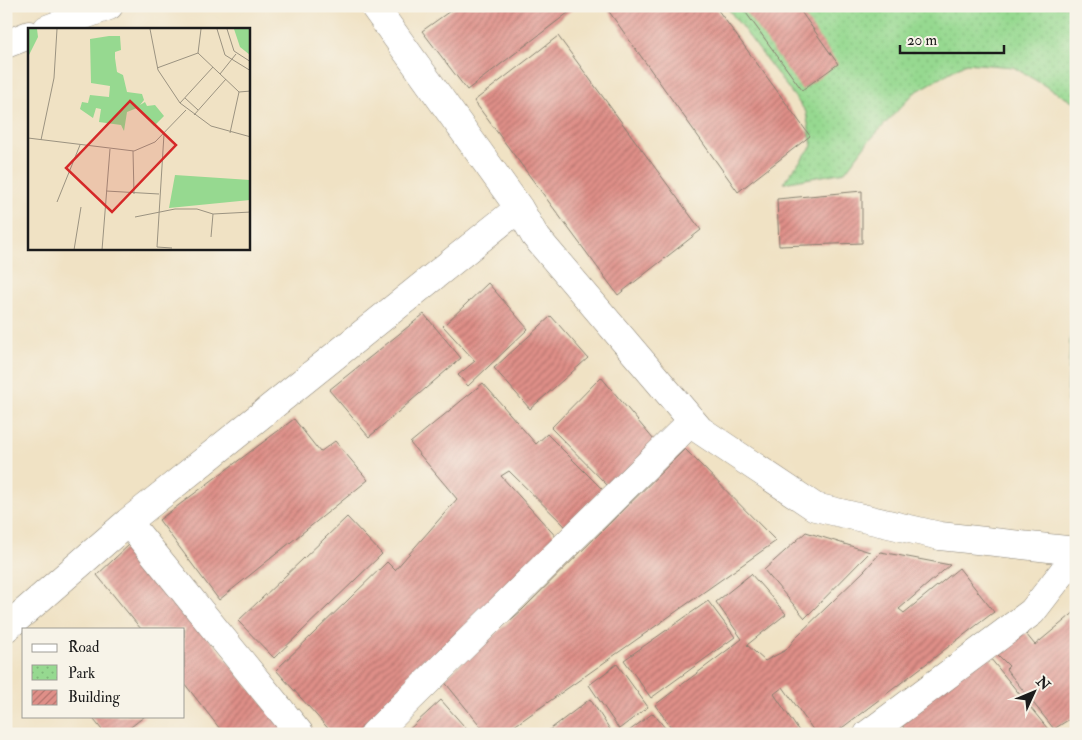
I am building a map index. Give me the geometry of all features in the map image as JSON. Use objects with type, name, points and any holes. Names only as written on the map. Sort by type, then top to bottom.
[{"type":"street","points":[[50,28],[109,6]]},
{"type":"street","points":[[374,6],[519,208],[536,236],[700,430],[815,507],[940,536],[1076,551]]},
{"type":"street","points":[[6,44],[28,35]]},
{"type":"street","points":[[6,628],[128,522],[519,208]]},
{"type":"street","points":[[374,734],[692,421]]},
{"type":"street","points":[[128,522],[300,734]]},
{"type":"street","points":[[868,734],[1032,612],[1076,555]]},
{"type":"green space","points":[[726,6],[1076,6],[1076,104],[1013,67],[966,63],[914,93],[867,143],[845,172],[783,183],[812,146],[806,112]]},
{"type":"green space","points":[[1076,228],[1076,401],[1067,402]]},
{"type":"building","points":[[457,6],[577,6],[467,90],[422,31]]},
{"type":"building","points":[[605,6],[715,6],[810,136],[738,192]]},
{"type":"building","points":[[741,6],[797,6],[838,64],[802,90]]},
{"type":"building","points":[[558,36],[701,230],[618,295],[474,101]]},
{"type":"building","points":[[862,191],[862,243],[779,246],[777,199]]},
{"type":"building","points":[[488,283],[528,329],[468,386],[458,375],[475,361],[443,326]]},
{"type":"building","points":[[424,314],[461,358],[369,437],[329,390]]},
{"type":"building","points":[[551,316],[588,358],[530,409],[494,368]]},
{"type":"building","points":[[601,377],[659,446],[612,490],[551,428]]},
{"type":"building","points":[[483,383],[536,444],[547,434],[607,494],[570,531],[509,471],[501,476],[559,540],[365,734],[333,734],[276,670],[387,562],[395,570],[457,499],[410,443]]},
{"type":"building","points":[[294,419],[320,452],[335,441],[368,480],[219,600],[159,520]]},
{"type":"building","points":[[685,449],[776,541],[503,734],[487,734],[443,680],[523,609]]},
{"type":"building","points":[[347,517],[382,554],[274,658],[238,621]]},
{"type":"building","points":[[806,532],[870,552],[805,618],[764,570]]},
{"type":"building","points":[[130,544],[288,734],[224,734],[185,684],[185,628],[140,628],[97,575]]},
{"type":"building","points":[[881,552],[950,565],[899,609],[904,613],[959,568],[994,612],[834,734],[816,734],[783,687],[774,694],[801,734],[676,734],[655,705],[742,639],[716,602],[751,574],[786,614],[747,645],[765,661],[786,650],[797,636]]},
{"type":"building","points":[[708,601],[735,637],[651,698],[624,660]]},
{"type":"building","points":[[1076,611],[1076,715],[1054,729],[1006,669],[1009,666],[996,653],[1022,629],[1035,645]]},
{"type":"building","points":[[986,653],[1052,734],[908,734],[898,719]]},
{"type":"building","points":[[617,664],[648,707],[619,729],[589,685]]},
{"type":"building","points":[[590,699],[613,734],[544,734]]},
{"type":"building","points":[[441,700],[471,734],[404,734]]},
{"type":"building","points":[[653,713],[670,734],[625,734]]},
{"type":"building","points":[[93,718],[142,718],[122,734],[105,734]]}]
